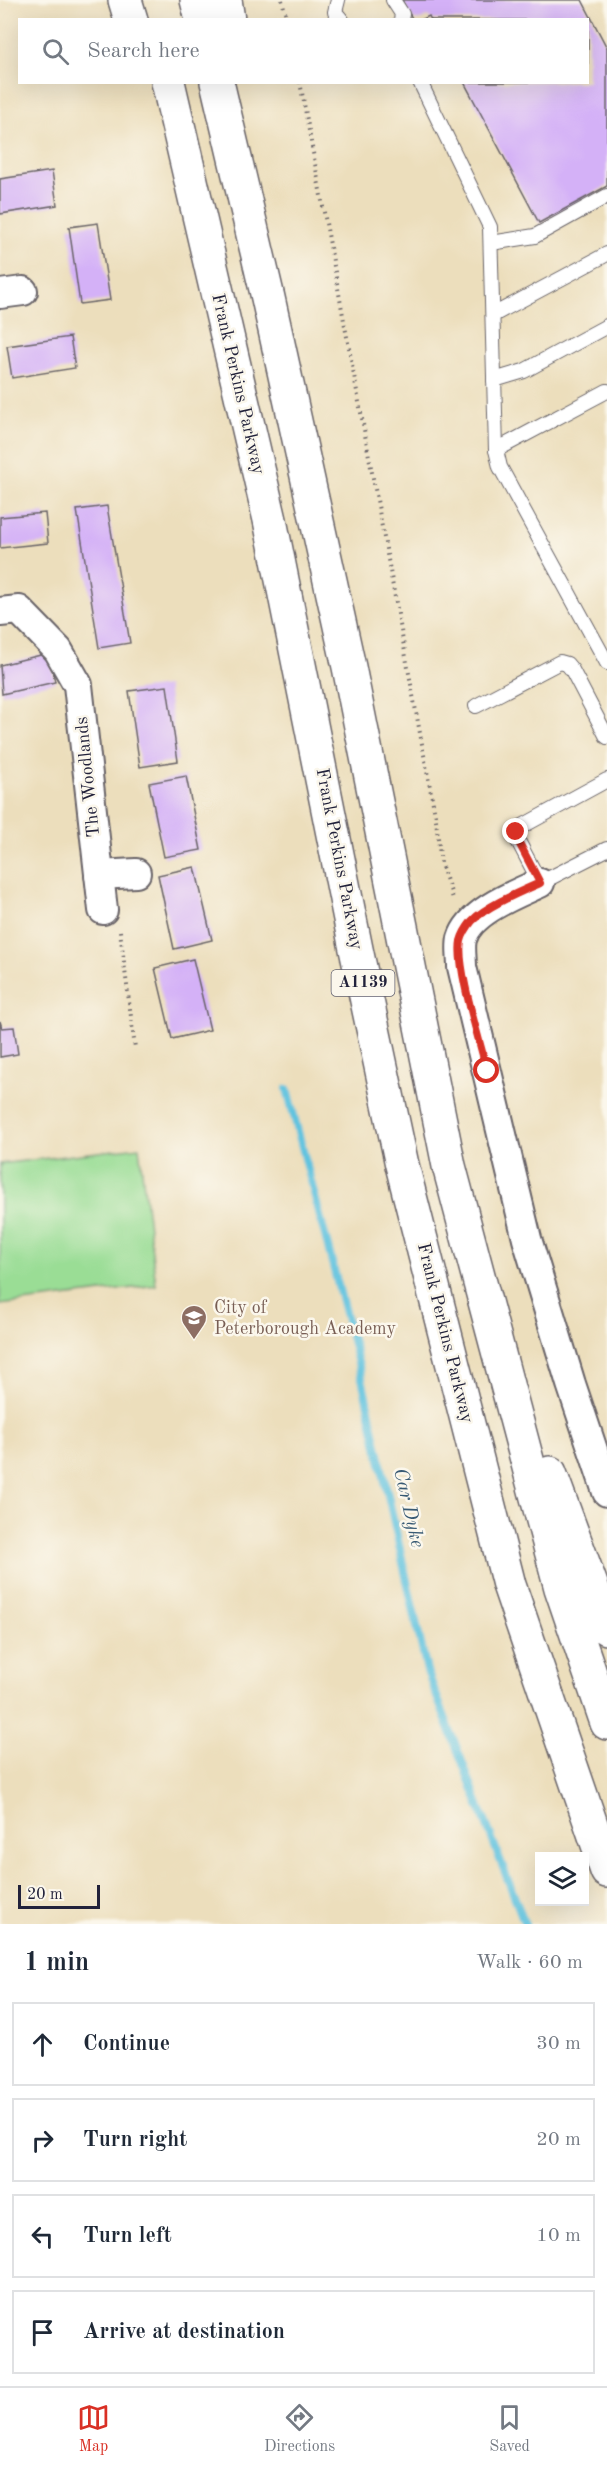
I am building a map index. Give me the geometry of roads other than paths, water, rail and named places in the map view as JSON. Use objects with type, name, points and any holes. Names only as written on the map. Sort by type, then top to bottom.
[{"type":"highway","points":[[125,0],[130,18]]},
{"type":"highway","points":[[149,0],[153,18]]},
{"type":"highway","points":[[197,0],[202,18]]},
{"type":"highway","points":[[225,0],[228,18]]},
{"type":"highway","points":[[153,84],[210,264]]},
{"type":"highway","name":"Frank Perkins Parkway","points":[[168,84],[270,520],[402,1165],[509,1585],[607,1870]]},
{"type":"highway","name":"A1139","points":[[217,84],[268,298],[349,667],[449,1166],[561,1588],[607,1723]]},
{"type":"highway","points":[[237,84],[268,298]]},
{"type":"highway","points":[[481,1286],[607,1628]]},
{"type":"street","name":"The Woodlands","points":[[0,612],[19,610],[58,650],[78,685],[103,910]]},
{"type":"street","points":[[99,874],[136,873]]},
{"type":"street","points":[[540,883],[506,898],[473,919],[461,942],[462,967],[527,1239],[607,1492]]},
{"type":"lane","points":[[338,0],[335,12],[340,18]]},
{"type":"lane","points":[[393,0],[402,14],[401,18]]},
{"type":"lane","points":[[421,84],[490,227],[496,450],[500,467],[607,663]]},
{"type":"lane","points":[[491,243],[535,236],[607,196]]},
{"type":"lane","points":[[493,315],[607,254]]},
{"type":"lane","points":[[494,380],[524,371],[607,326]]},
{"type":"lane","points":[[496,450],[607,391]]},
{"type":"lane","points":[[476,706],[560,662],[567,664],[572,670],[607,737]]},
{"type":"lane","points":[[607,780],[519,828],[516,832],[516,837],[540,883],[607,849]]},
{"type":"waterway","name":"Car Dyke","points":[[287,1089],[362,1378],[427,1671],[525,1924]]},
{"type":"place","name":"City of Peterborough Academy","points":[[194,1341]]}]
